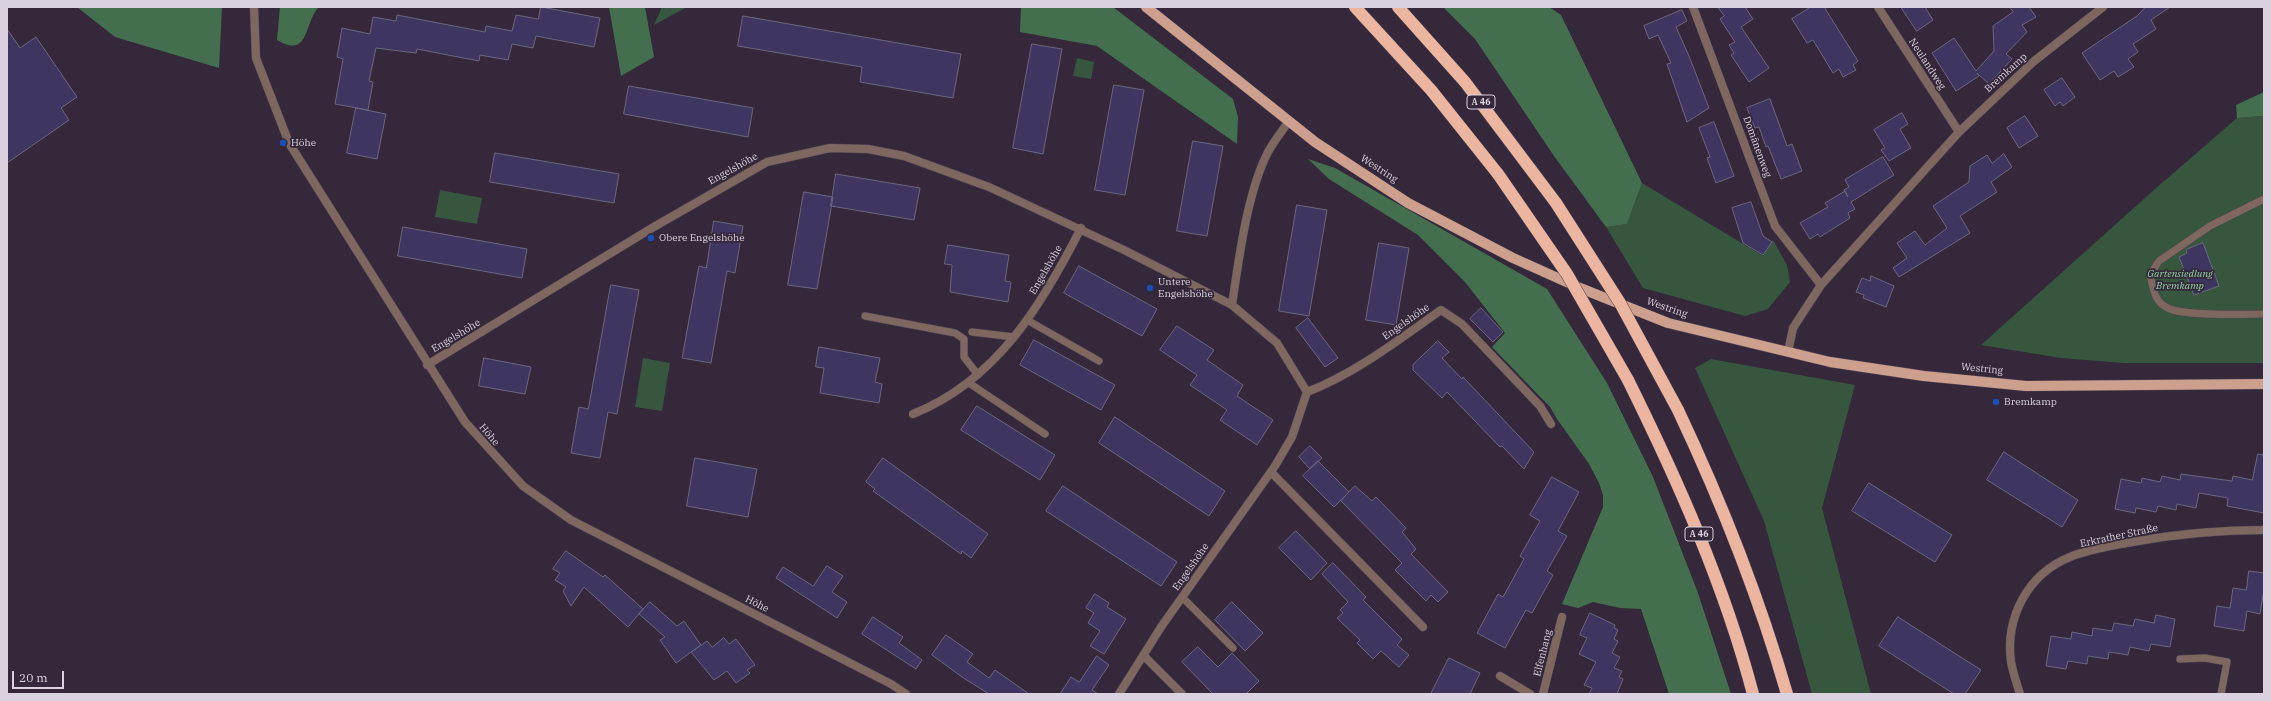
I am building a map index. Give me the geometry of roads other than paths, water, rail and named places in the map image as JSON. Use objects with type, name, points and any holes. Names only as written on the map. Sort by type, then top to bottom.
[{"type":"highway","name":"A 46","points":[[1356,7],[1432,90],[1498,174],[1567,274],[1628,380],[1668,460],[1721,591],[1753,694]]},
{"type":"highway","name":"A 46","points":[[1398,7],[1465,82],[1556,204],[1620,303],[1678,410],[1696,449],[1737,548],[1777,661],[1787,694]]},
{"type":"main road","name":"Westring","points":[[1146,7],[1315,142],[1408,203],[1513,258],[1580,288],[1668,323],[1830,362],[1924,376],[2026,386],[2264,384]]},
{"type":"street","name":"Höhe","points":[[254,7],[256,58],[289,143],[465,422],[523,486],[571,520],[877,677],[906,694]]},
{"type":"street","name":"Domänenweg","points":[[1693,7],[1775,226],[1821,284]]},
{"type":"street","name":"Neulandweg","points":[[1878,7],[1959,132]]},
{"type":"street","name":"Bremkamp","points":[[1788,352],[1793,328],[1821,284],[1959,132],[2033,62],[2103,7]]},
{"type":"street","points":[[1232,305],[1243,238],[1253,195],[1268,152],[1289,121]]},
{"type":"street","name":"Engelshöhe","points":[[428,365],[652,228],[767,162],[830,148],[868,149],[904,156],[989,187],[1081,228],[1232,305],[1277,343],[1306,392],[1292,437],[1271,472],[1182,598],[1119,694]]},
{"type":"street","name":"Engelshöhe","points":[[913,414],[936,405],[969,383],[1014,337],[1027,320],[1058,272],[1081,228]]},
{"type":"street","name":"Engelshöhe","points":[[1306,392],[1331,383],[1366,363],[1441,310],[1462,324],[1540,406],[1551,424]]},
{"type":"street","points":[[1271,472],[1423,627]]},
{"type":"street","name":"Erkrather Straße","points":[[2020,694],[2011,662],[2010,641],[2013,618],[2025,592],[2046,570],[2070,557],[2108,546],[2160,537],[2218,530],[2264,530]]},
{"type":"street","name":"Elfenhang","points":[[1543,694],[1562,617]]},
{"type":"street","points":[[1144,656],[1182,694]]},
{"type":"street","points":[[1500,676],[1530,694]]},
{"type":"lane","points":[[2264,199],[2210,226],[2159,261],[2150,275],[2155,296],[2166,308],[2199,312],[2264,314]]},
{"type":"lane","points":[[865,316],[955,333],[964,339],[964,357],[978,375]]},
{"type":"lane","points":[[1027,320],[1099,361]]},
{"type":"lane","points":[[972,332],[1014,337]]},
{"type":"lane","points":[[969,383],[1045,434]]},
{"type":"lane","points":[[1182,598],[1233,648]]},
{"type":"lane","points":[[2180,659],[2205,658],[2227,662],[2221,694]]},
{"type":"place","name":"Höhe","points":[[283,143]]},
{"type":"place","name":"Obere Engelshöhe","points":[[651,238]]},
{"type":"place","name":"Untere Engelshöhe","points":[[1150,288]]},
{"type":"place","name":"Bremkamp","points":[[1996,402]]},
{"type":"park label","name":"Gartensiedlung Bremkamp","points":[[2180,280]]}]
